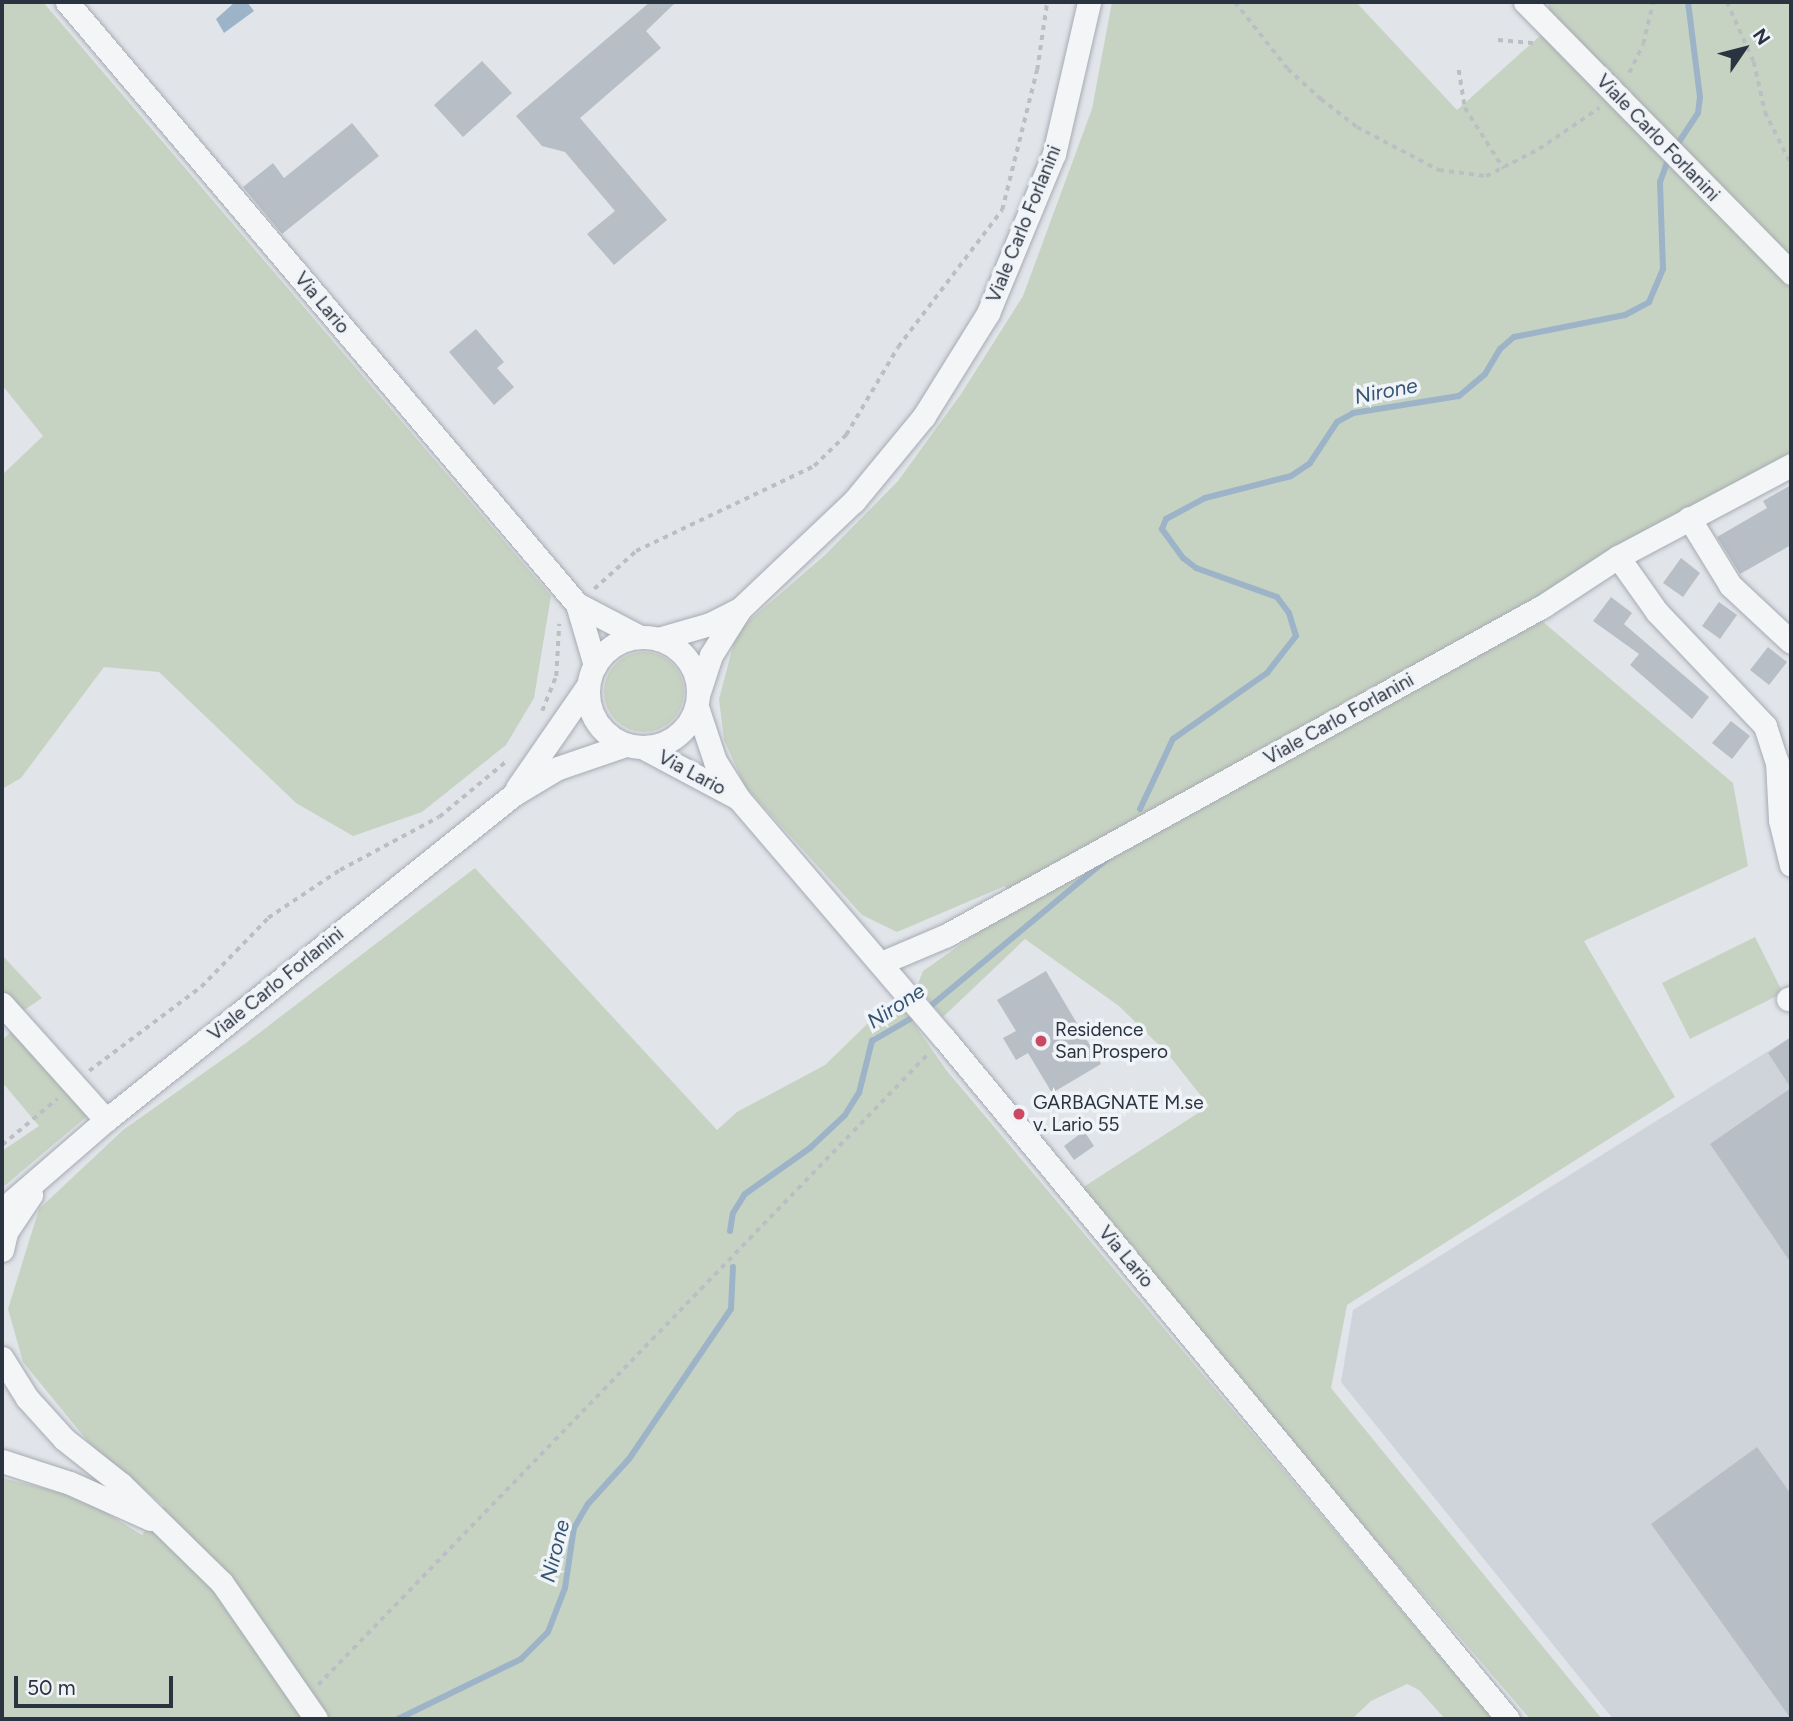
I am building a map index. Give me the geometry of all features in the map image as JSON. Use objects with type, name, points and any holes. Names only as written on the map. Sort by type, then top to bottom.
[{"type":"street","name":"Via Lario","points":[[67,2],[577,604],[595,665]]},
{"type":"street","name":"Viale Carlo Forlanini","points":[[649,638],[710,624],[740,608],[854,501],[924,416],[988,313],[1055,154],[1089,2]]},
{"type":"street","name":"Viale Carlo Forlanini","points":[[1525,2],[1791,273]]},
{"type":"street","name":"Viale Carlo Forlanini","points":[[881,963],[960,928],[1543,606],[1618,557],[1791,465]]},
{"type":"street","points":[[1689,518],[1730,585],[1791,642]]},
{"type":"street","points":[[1618,557],[1657,612],[1761,719],[1784,760],[1780,820],[1791,864]]},
{"type":"street","name":"Via Lario","points":[[577,604],[649,638]]},
{"type":"street","name":"Viale Carlo Forlanini","points":[[698,699],[711,655],[740,608]]},
{"type":"street","points":[[649,638],[687,659],[698,699],[683,732],[671,740],[635,747],[601,729],[588,702],[587,687],[595,665],[607,650],[649,638]]},
{"type":"street","name":"Viale Carlo Forlanini","points":[[513,795],[587,687]]},
{"type":"street","name":"Via Lario","points":[[698,699],[715,761],[739,799],[939,1032],[1508,1719]]},
{"type":"street","name":"Via Lario","points":[[635,747],[739,799]]},
{"type":"street","name":"Viale Carlo Forlanini","points":[[2,1210],[106,1120],[513,795],[558,768],[635,747]]},
{"type":"street","points":[[2,1004],[106,1120]]},
{"type":"street","name":"Viale Carlo Forlanini","points":[[2,1250],[6,1231],[42,1178]]},
{"type":"street","points":[[2,1358],[27,1398],[64,1439],[121,1483],[156,1521],[222,1583],[310,1710]]},
{"type":"street","points":[[2,1461],[70,1483],[156,1521]]},
{"type":"path","points":[[1235,2],[1288,69],[1357,127],[1439,170],[1486,176],[1504,169],[1602,106]]},
{"type":"path","points":[[1629,73],[1643,44],[1653,2]]},
{"type":"path","points":[[1727,2],[1754,62],[1765,112],[1791,164]]},
{"type":"path","points":[[1458,70],[1465,108],[1504,169]]},
{"type":"path","points":[[310,1710],[939,1032]]},
{"type":"shaded area","points":[[1791,1037],[1791,1719],[1613,1719],[1341,1382],[1353,1310]]},
{"type":"green space","points":[[2,2],[43,2],[551,596],[534,698],[506,745],[422,812],[353,836],[296,803],[159,672],[104,667],[21,778],[2,789],[2,475],[43,436],[2,385]]},
{"type":"green space","points":[[1112,2],[1356,2],[1457,110],[1551,26],[1548,2],[1791,2],[1791,452],[1547,597],[1542,621],[1733,783],[1748,866],[1584,941],[1675,1097],[1347,1305],[1331,1388],[1602,1719],[1530,1719],[1204,1340],[1082,1188],[1209,1106],[1168,1054],[1119,1006],[1025,939],[943,1017],[917,986],[923,971],[1017,905],[1005,886],[897,932],[862,915],[745,786],[724,740],[719,699],[737,631],[825,555],[898,481],[961,394],[1023,296],[1092,109]]},
{"type":"green space","points":[[644,652],[659,655],[672,664],[681,677],[684,692],[681,707],[672,720],[659,729],[644,732],[629,729],[616,720],[607,707],[604,692],[607,677],[616,664],[629,655]]},
{"type":"green space","points":[[475,868],[717,1130],[737,1112],[825,1065],[895,997],[947,1071],[1493,1719],[1445,1719],[1419,1690],[1407,1684],[1371,1701],[1352,1719],[2,1719],[2,1478],[81,1497],[142,1535],[164,1506],[90,1444],[23,1362],[8,1309],[39,1209],[123,1130],[246,1043]]},
{"type":"green space","points":[[1755,937],[1783,993],[1690,1039],[1662,983]]},
{"type":"green space","points":[[2,955],[42,998],[20,1013],[2,990]]},
{"type":"green space","points":[[13,1030],[91,1113],[2,1188],[2,1151],[39,1126],[2,1082],[2,1040]]},
{"type":"water","points":[[235,2],[247,2],[254,11],[224,33],[216,19]]},
{"type":"building","points":[[650,2],[676,2],[646,31],[661,48],[580,118],[667,220],[614,265],[587,234],[615,211],[565,152],[542,146],[516,116]]},
{"type":"building","points":[[482,61],[512,93],[463,137],[434,105]]},
{"type":"building","points":[[352,123],[379,156],[282,234],[243,187],[273,163],[284,178]]},
{"type":"building","points":[[476,329],[504,362],[497,368],[514,387],[494,405],[449,352]]},
{"type":"building","points":[[1791,485],[1791,545],[1740,574],[1717,537],[1767,508],[1763,501]]},
{"type":"building","points":[[1681,558],[1700,573],[1683,597],[1663,583]]},
{"type":"building","points":[[1611,597],[1632,613],[1624,624],[1709,697],[1692,719],[1630,665],[1639,654],[1593,621]]},
{"type":"building","points":[[1719,602],[1737,615],[1720,639],[1702,626]]},
{"type":"building","points":[[1768,647],[1787,662],[1769,685],[1750,670]]},
{"type":"building","points":[[1731,721],[1750,736],[1732,759],[1712,743]]},
{"type":"building","points":[[1046,971],[1101,1064],[1052,1093],[1028,1053],[1016,1060],[1003,1038],[1016,1031],[997,1000]]},
{"type":"building","points":[[1791,1037],[1791,1088],[1768,1053]]},
{"type":"building","points":[[1791,1088],[1791,1263],[1710,1144]]},
{"type":"building","points":[[1084,1131],[1094,1146],[1074,1160],[1064,1146]]},
{"type":"building","points":[[1757,1447],[1791,1494],[1791,1719],[1651,1524]]},
{"type":"waterway","name":"Nirone","points":[[1675,148],[1698,113],[1700,97],[1688,2]]},
{"type":"waterway","name":"Nirone","points":[[1140,809],[1173,739],[1267,673],[1296,636],[1289,613],[1277,597],[1196,568],[1183,558],[1162,529],[1166,519],[1205,498],[1291,476],[1310,463],[1337,422],[1353,413],[1459,396],[1485,374],[1500,349],[1514,337],[1625,315],[1649,302],[1663,269],[1660,182],[1669,157]]},
{"type":"waterway","name":"Nirone","points":[[927,1009],[1112,855]]},
{"type":"waterway","name":"Nirone","points":[[730,1231],[733,1213],[745,1194],[810,1148],[845,1115],[859,1093],[872,1041],[917,1015]]},
{"type":"waterway","name":"Nirone","points":[[398,1719],[521,1659],[548,1632],[565,1588],[574,1528],[588,1504],[629,1459],[731,1309],[733,1267]]},
{"type":"place","name":"Residence San Prospero","points":[[1041,1041]]},
{"type":"place","name":"GARBAGNATE M.se v. Lario 55","points":[[1019,1114]]}]
